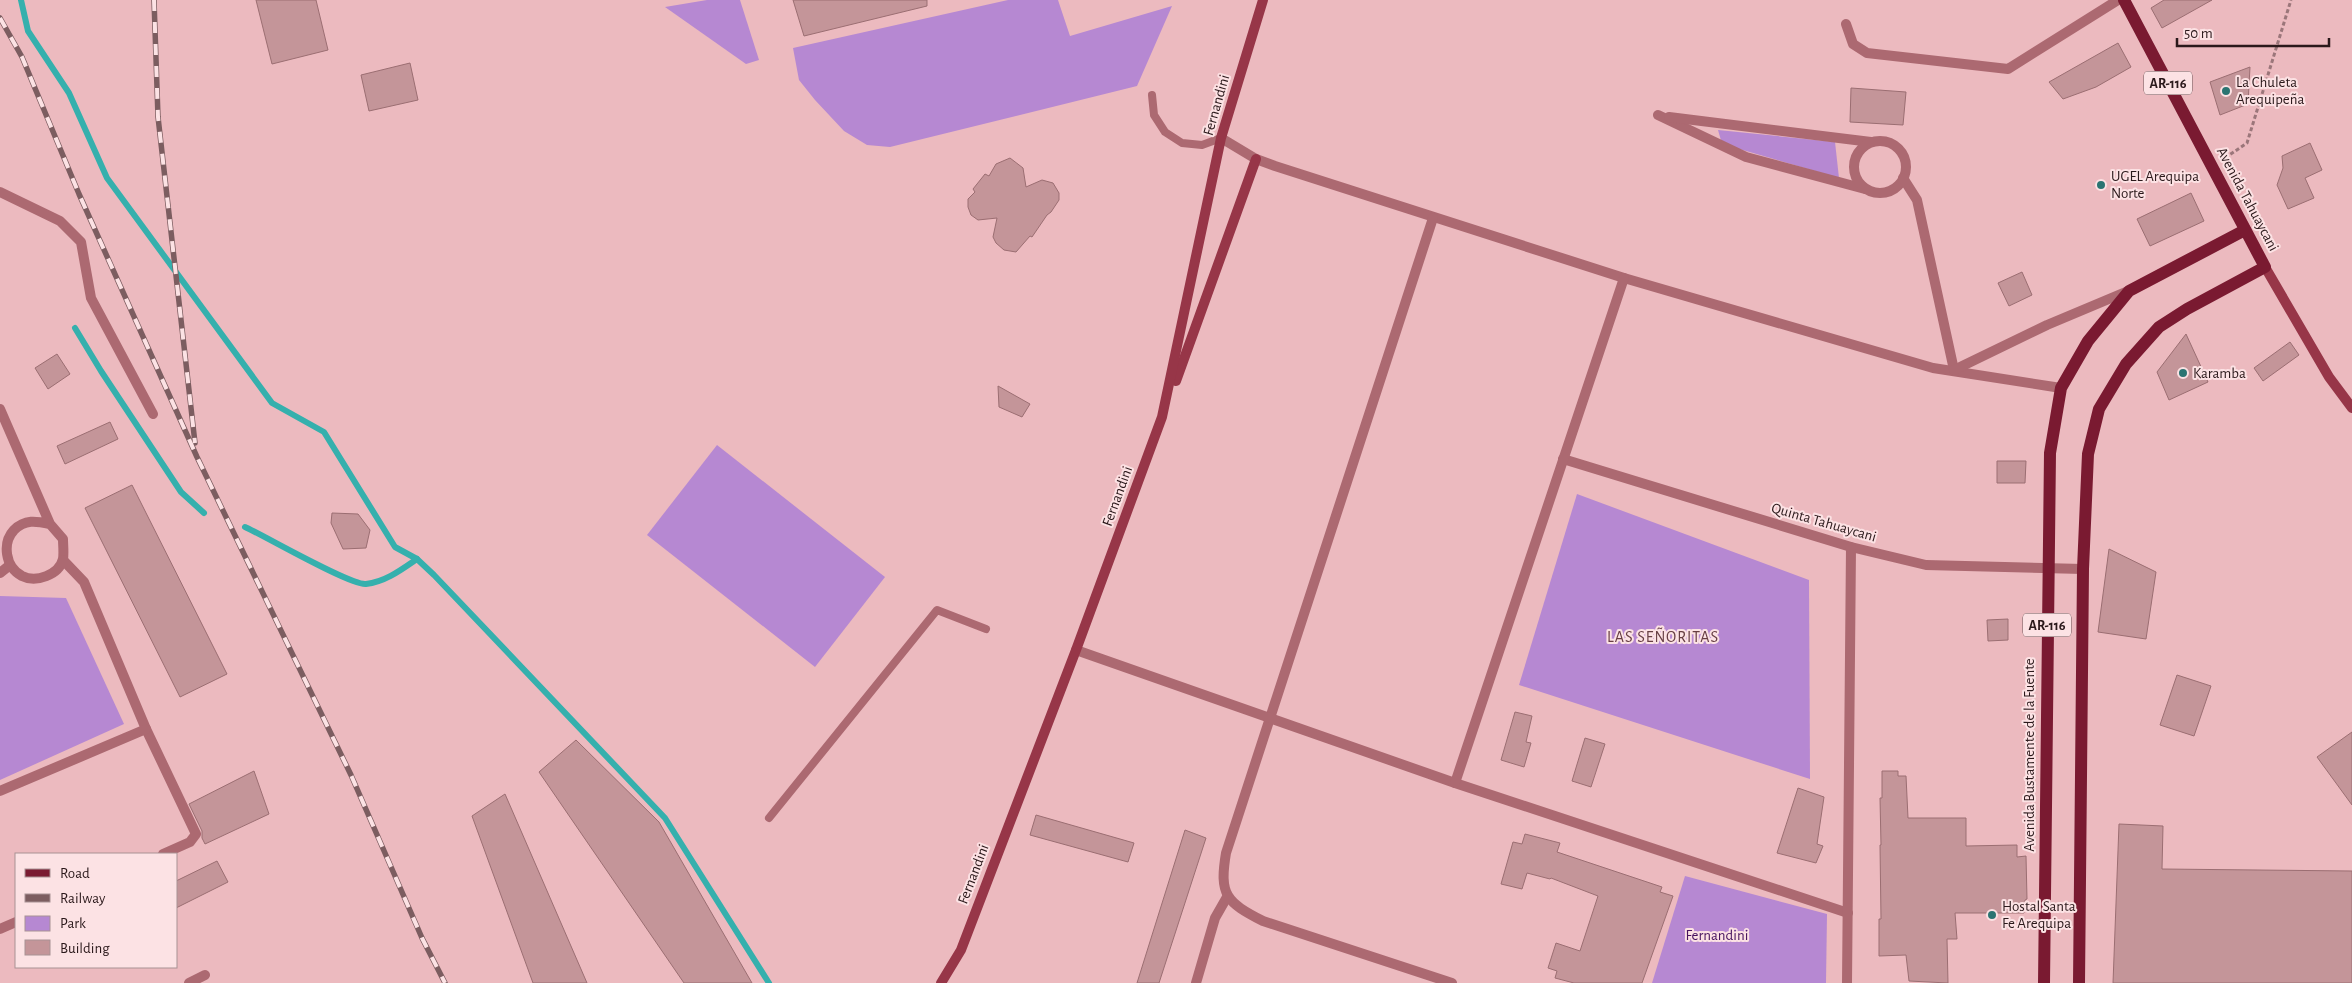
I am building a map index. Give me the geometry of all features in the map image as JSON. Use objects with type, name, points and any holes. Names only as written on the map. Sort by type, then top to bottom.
[{"type":"main road","name":"Avenida Tahuaycani","points":[[2124,0],[2265,267]]},
{"type":"main road","name":"Avenida Bustamente de la Fuente","points":[[2044,983],[2047,567],[2050,453],[2061,388],[2088,341],[2129,291],[2245,230]]},
{"type":"main road","name":"AR-116","points":[[2079,983],[2083,569],[2088,454],[2099,409],[2126,364],[2159,327],[2187,309],[2265,267]]},
{"type":"street","name":"Fernandini","points":[[941,983],[960,950],[1076,650],[1162,417],[1221,138],[1263,0]]},
{"type":"street","points":[[1846,24],[1852,44],[1867,53],[2008,69],[2118,0]]},
{"type":"street","points":[[1658,115],[1871,142],[1888,141],[1902,152],[1906,170],[1903,178],[1890,191],[1872,192],[1746,157],[1658,115]]},
{"type":"street","points":[[1221,138],[1256,159],[1433,218],[1624,278],[1933,368],[2061,388]]},
{"type":"street","points":[[1865,189],[1859,183],[1853,167],[1858,151],[1871,142]]},
{"type":"street","points":[[1162,417],[1256,159]]},
{"type":"street","points":[[1903,178],[1917,200],[1954,370]]},
{"type":"street","points":[[0,192],[60,221],[81,242],[92,298],[153,414]]},
{"type":"street","points":[[1433,218],[1226,853],[1222,876],[1227,898],[1241,910],[1263,921],[1452,983]]},
{"type":"street","name":"Avenida Tahuaycani","points":[[2265,267],[2329,377],[2352,408]]},
{"type":"street","points":[[1455,783],[1624,278]]},
{"type":"street","points":[[1954,370],[2047,325],[2129,291]]},
{"type":"street","points":[[0,409],[50,524],[63,539],[63,560],[53,573],[38,579],[22,576],[10,565],[6,550],[9,536],[20,524],[35,520],[50,524]]},
{"type":"street","name":"Quinta Tahuaycani","points":[[1563,459],[1851,547],[1926,565],[2083,569]]},
{"type":"street","points":[[1847,983],[1851,547]]},
{"type":"street","points":[[63,560],[84,582],[146,729],[196,834],[190,842],[165,853]]},
{"type":"street","points":[[0,573],[10,565]]},
{"type":"street","points":[[1076,650],[1455,783],[1848,913]]},
{"type":"street","points":[[0,791],[146,729]]},
{"type":"street","points":[[1196,983],[1215,918],[1227,898]]},
{"type":"street","points":[[0,929],[15,922]]},
{"type":"street","points":[[189,983],[205,975]]},
{"type":"lane","points":[[1152,95],[1154,115],[1165,132],[1182,143],[1202,145],[1221,138]]},
{"type":"lane","points":[[769,818],[937,610],[986,629]]},
{"type":"path","points":[[2212,166],[2247,143],[2291,0]]},
{"type":"green space","points":[[707,0],[740,0],[759,60],[746,64],[665,7]]},
{"type":"green space","points":[[1008,0],[1058,0],[1070,36],[1172,6],[1137,86],[890,147],[867,145],[844,131],[799,80],[793,48]]},
{"type":"green space","points":[[1718,130],[1835,142],[1839,178],[1722,144]]},
{"type":"green space","points":[[717,445],[885,577],[815,667],[647,535]]},
{"type":"green space","points":[[1577,494],[1809,580],[1810,779],[1519,685]]},
{"type":"green space","points":[[0,596],[66,598],[124,724],[0,780]]},
{"type":"green space","name":"Fernandini","points":[[1685,876],[1827,914],[1826,983],[1652,983]]},
{"type":"building","points":[[256,0],[316,0],[328,50],[272,64]]},
{"type":"building","points":[[793,0],[927,0],[927,6],[804,36]]},
{"type":"building","points":[[2164,0],[2212,0],[2162,28],[2151,8]]},
{"type":"building","points":[[2118,43],[2131,67],[2096,87],[2063,99],[2049,82]]},
{"type":"building","points":[[410,63],[418,100],[369,111],[361,75]]},
{"type":"building","points":[[2250,67],[2248,104],[2220,115],[2210,82]]},
{"type":"building","points":[[1851,88],[1906,92],[1903,125],[1850,122]]},
{"type":"building","points":[[2310,143],[2322,170],[2305,178],[2314,198],[2288,209],[2277,185],[2283,168],[2282,156]]},
{"type":"building","points":[[1010,158],[1023,168],[1026,187],[1042,180],[1053,183],[1059,193],[1059,200],[1051,212],[1032,237],[1030,236],[1016,252],[1004,250],[996,243],[993,237],[997,218],[978,220],[971,215],[968,207],[968,199],[975,192],[973,189],[985,174],[989,176],[996,164]]},
{"type":"building","points":[[2191,193],[2204,221],[2150,246],[2137,219]]},
{"type":"building","points":[[2022,272],[2032,295],[2009,306],[1998,283]]},
{"type":"building","points":[[2186,334],[2208,382],[2169,400],[2157,372]]},
{"type":"building","points":[[2290,342],[2299,355],[2263,381],[2254,368]]},
{"type":"building","points":[[57,354],[70,374],[48,389],[35,368]]},
{"type":"building","points":[[998,386],[1030,404],[1022,417],[999,407]]},
{"type":"building","points":[[110,422],[118,439],[65,464],[57,446]]},
{"type":"building","points":[[1997,461],[2026,461],[2025,483],[1997,483]]},
{"type":"building","points":[[132,485],[227,674],[180,697],[85,508]]},
{"type":"building","points":[[332,513],[358,514],[370,530],[366,548],[343,549],[331,523]]},
{"type":"building","points":[[2109,549],[2156,572],[2146,639],[2098,632]]},
{"type":"building","points":[[2008,619],[2008,640],[1988,641],[1987,620]]},
{"type":"building","points":[[2177,675],[2211,686],[2194,736],[2160,725]]},
{"type":"building","points":[[1515,712],[1532,716],[1526,742],[1531,743],[1524,767],[1501,760]]},
{"type":"building","points":[[2352,732],[2352,805],[2317,757]]},
{"type":"building","points":[[1585,738],[1605,744],[1591,787],[1572,781]]},
{"type":"building","points":[[576,740],[659,822],[752,983],[684,983],[539,772]]},
{"type":"building","points":[[254,771],[269,814],[205,844],[202,838],[202,831],[189,804]]},
{"type":"building","points":[[1882,771],[1898,771],[1898,776],[1906,776],[1908,818],[1966,818],[1966,846],[2017,845],[2017,857],[2026,856],[2027,899],[2025,900],[2024,913],[1955,913],[1957,939],[1947,939],[1948,983],[1909,981],[1906,955],[1879,956],[1879,919],[1881,919],[1880,798],[1882,798]]},
{"type":"building","points":[[1798,788],[1824,797],[1817,844],[1823,846],[1816,863],[1777,853]]},
{"type":"building","points":[[505,794],[587,983],[533,983],[472,816]]},
{"type":"building","points":[[1036,815],[1134,843],[1128,862],[1030,835]]},
{"type":"building","points":[[2119,824],[2163,826],[2162,869],[2352,871],[2352,983],[2113,983]]},
{"type":"building","points":[[1185,830],[1206,838],[1159,983],[1137,983]]},
{"type":"building","points":[[1525,834],[1560,843],[1557,852],[1662,887],[1660,892],[1673,896],[1642,983],[1574,983],[1555,978],[1557,971],[1548,968],[1556,943],[1580,951],[1598,896],[1551,878],[1527,873],[1522,889],[1501,884],[1513,842],[1522,844]]},
{"type":"building","points":[[217,861],[228,882],[178,907],[178,880]]},
{"type":"waterway","points":[[21,0],[28,31],[69,93],[107,178],[272,403],[324,432],[395,547],[417,559],[434,575],[665,818],[769,983]]},
{"type":"waterway","points":[[75,328],[101,371],[181,492],[204,513]]},
{"type":"waterway","points":[[245,527],[326,569],[366,584],[380,581],[393,575],[417,559]]},
{"type":"railway","points":[[154,0],[158,117],[195,443]]},
{"type":"railway","points":[[0,18],[22,57],[79,194],[197,457],[351,775],[422,938],[445,983]]},
{"type":"place","name":"La Chuleta Arequipeña","points":[[2226,91]]},
{"type":"place","name":"UGEL Arequipa Norte","points":[[2101,185]]},
{"type":"place","name":"Karamba","points":[[2183,373]]},
{"type":"place","name":"Hostal Santa Fe Arequipa","points":[[1992,915]]},
{"type":"district","name":"LAS SEÑORITAS","points":[[1663,636]]}]
